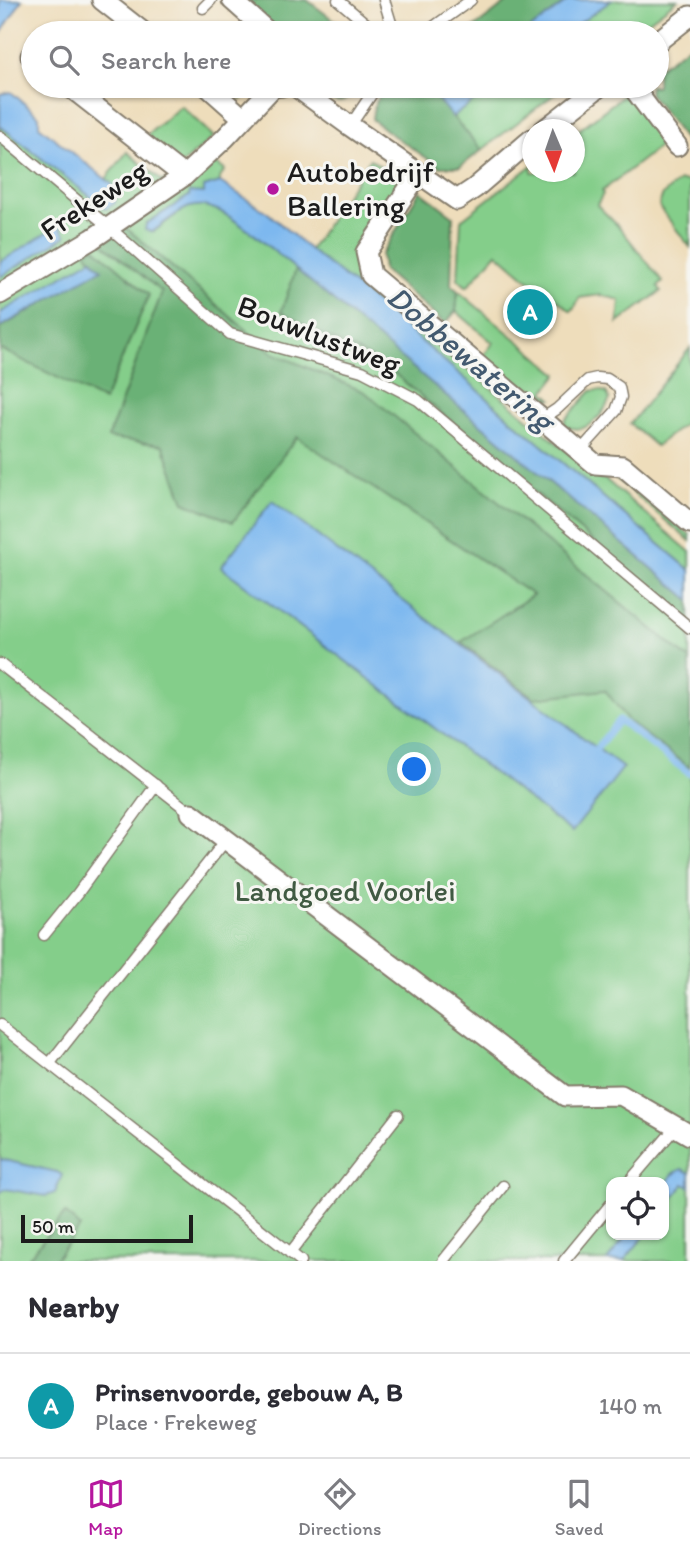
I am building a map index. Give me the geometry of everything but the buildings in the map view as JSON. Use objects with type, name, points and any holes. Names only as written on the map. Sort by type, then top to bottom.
[{"type":"street","points":[[102,0],[129,21]]},
{"type":"street","points":[[232,0],[256,21]]},
{"type":"street","points":[[669,33],[690,16]]},
{"type":"street","name":"Frekeweg","points":[[84,98],[184,176]]},
{"type":"street","points":[[220,98],[243,118]]},
{"type":"street","name":"Frekeweg","points":[[0,293],[110,228],[184,176],[262,98]]},
{"type":"street","points":[[311,98],[457,200],[522,148]]},
{"type":"street","points":[[558,119],[585,98]]},
{"type":"street","points":[[641,98],[677,146]]},
{"type":"street","points":[[419,173],[366,252],[370,275],[588,458],[623,466],[689,520]]},
{"type":"street","points":[[191,813],[565,1096],[621,1095],[683,1131]]},
{"type":"lane","points":[[203,8],[211,0]]},
{"type":"lane","points":[[338,0],[363,21]]},
{"type":"lane","points":[[384,0],[390,21]]},
{"type":"lane","points":[[442,21],[471,0]]},
{"type":"lane","points":[[349,126],[369,98]]},
{"type":"lane","name":"Bouwlustweg","points":[[0,136],[230,334],[362,371],[418,400],[690,628]]},
{"type":"lane","points":[[542,419],[588,380],[607,379],[619,387],[621,397],[616,411],[588,458]]},
{"type":"lane","points":[[0,664],[191,813]]},
{"type":"lane","points":[[44,935],[78,893],[156,785]]},
{"type":"lane","points":[[50,1063],[226,840]]},
{"type":"lane","points":[[0,1025],[301,1261]]},
{"type":"lane","points":[[290,1253],[398,1115]]},
{"type":"lane","points":[[634,1177],[683,1131]]},
{"type":"lane","points":[[443,1261],[503,1186]]},
{"type":"lane","points":[[564,1261],[606,1210]]},
{"type":"green space","points":[[245,0],[307,0],[335,21],[267,21]]},
{"type":"green space","points":[[510,0],[569,0],[541,21],[483,21]]},
{"type":"green space","points":[[612,0],[677,0],[649,21],[583,21]]},
{"type":"green space","points":[[688,46],[690,49],[690,147],[653,98],[669,98],[669,60]]},
{"type":"green space","points":[[327,98],[348,98],[341,102]]},
{"type":"green space","points":[[378,98],[438,98],[482,150],[460,167],[440,167],[372,119]]},
{"type":"green space","points":[[478,98],[549,98],[522,119],[482,150],[452,117]]},
{"type":"green space","points":[[620,98],[634,98],[667,141],[602,191],[597,205],[620,228],[663,282],[658,286],[661,291],[618,323],[620,300],[600,295],[579,298],[571,311],[544,289],[541,291],[497,253],[467,287],[458,279],[461,220],[522,173],[522,182],[585,182],[585,125]]},
{"type":"green space","points":[[181,106],[214,137],[181,165],[146,136]]},
{"type":"green space","name":"Landgoed Voorlei","points":[[0,121],[112,184],[106,179],[127,152],[162,181],[215,163],[225,170],[220,182],[204,187],[204,193],[189,196],[146,224],[153,232],[181,211],[194,206],[204,205],[231,218],[255,235],[690,600],[690,1261],[0,1261]]},
{"type":"green space","points":[[370,159],[404,182],[357,251],[354,262],[362,280],[690,552],[690,570],[365,293],[310,250]]},
{"type":"green space","points":[[680,181],[690,182],[690,247],[660,208],[663,195]]},
{"type":"green space","points":[[420,191],[453,216],[451,285],[458,291],[456,311],[445,324],[383,270],[381,255]]},
{"type":"green space","points":[[124,226],[273,353],[365,392],[690,660],[690,768],[629,722],[605,690],[534,698],[461,642],[533,595],[297,437],[233,522],[184,502],[163,445],[108,438],[162,292],[101,242]]},
{"type":"green space","points":[[94,247],[149,295],[104,401],[0,349],[0,328],[101,269],[86,252]]},
{"type":"green space","points":[[296,269],[690,600],[690,623],[382,363],[281,312]]},
{"type":"green space","points":[[458,291],[558,374],[544,392],[552,399],[534,400],[483,356],[493,343],[456,311]]},
{"type":"green space","points":[[690,348],[690,420],[656,446],[630,424]]},
{"type":"green space","points":[[591,391],[606,392],[610,399],[597,418],[578,429],[564,425],[565,420]]},
{"type":"green space","points":[[619,474],[690,535],[690,541],[613,476]]},
{"type":"green space","points":[[65,1213],[80,1227],[54,1261],[26,1261]]},
{"type":"water","points":[[0,0],[22,0],[0,35]]},
{"type":"water","points":[[569,0],[612,0],[583,21],[541,21]]},
{"type":"water","points":[[11,92],[39,116],[39,126],[112,184],[116,195],[115,203],[106,209],[0,126],[0,94]]},
{"type":"water","points":[[438,98],[478,98],[452,117]]},
{"type":"water","points":[[220,182],[268,213],[365,293],[690,570],[690,600],[233,219],[208,207],[190,207],[152,232],[145,230],[146,224],[189,196],[190,192],[204,193],[204,187]]},
{"type":"water","points":[[59,225],[66,236],[0,277],[0,262]]},
{"type":"water","points":[[92,259],[102,269],[0,327],[0,313]]},
{"type":"water","points":[[272,501],[623,768],[572,832],[221,567]]},
{"type":"water","points":[[0,1159],[62,1175],[55,1193],[46,1196],[5,1189],[0,1193]]},
{"type":"water","points":[[682,1169],[690,1173],[690,1187],[684,1184],[669,1204],[669,1179]]},
{"type":"water","points":[[623,1240],[641,1240],[624,1261],[607,1261]]},
{"type":"waterway","points":[[597,748],[619,720],[690,774]]},
{"type":"place","name":"Autobedrijf Ballering","points":[[273,189]]},
{"type":"place","name":"Prinsenvoorde, gebouw A, B","points":[[530,312]]},
{"type":"water label","name":"Dobbewatering","points":[[471,358]]}]
